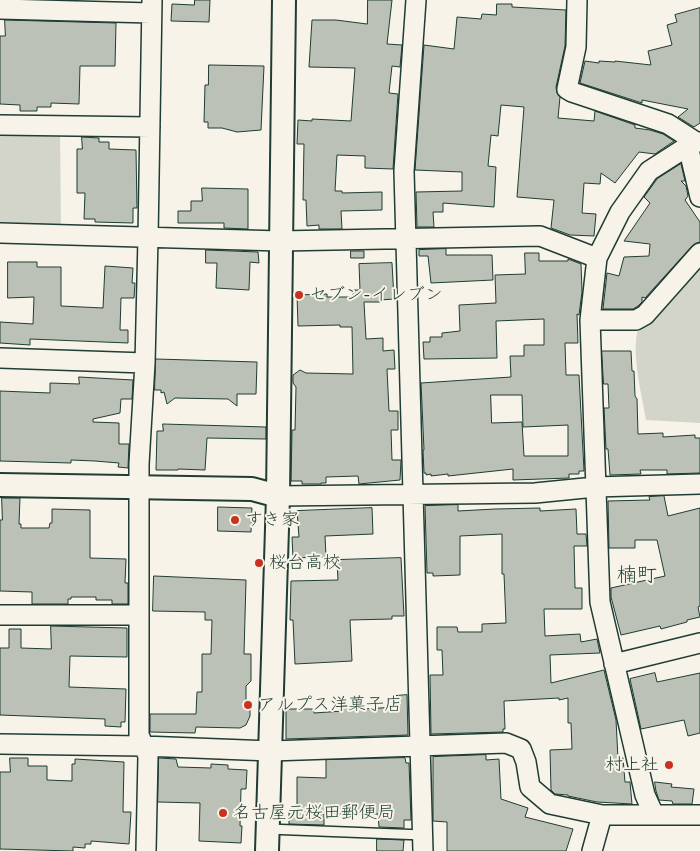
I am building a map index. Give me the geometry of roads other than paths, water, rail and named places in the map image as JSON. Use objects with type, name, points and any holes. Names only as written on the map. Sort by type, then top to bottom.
[{"type":"street","points":[[267,840],[278,496],[284,0]]},
{"type":"street","points":[[416,0],[404,171],[423,843]]},
{"type":"street","points":[[578,0],[576,47],[567,89],[668,124],[695,143],[700,197]]},
{"type":"street","points":[[0,8],[151,7],[145,363],[139,488],[139,736],[148,756],[146,851]]},
{"type":"street","points":[[0,125],[150,127]]},
{"type":"street","points":[[654,815],[645,795],[600,602],[590,320],[597,258],[620,212],[649,171],[695,143]]},
{"type":"street","points":[[0,233],[280,241],[540,236],[597,258]]},
{"type":"street","points":[[590,320],[636,320],[645,315],[700,253]]},
{"type":"street","points":[[0,358],[145,363]]},
{"type":"street","points":[[0,485],[252,489],[278,496],[535,493],[595,487],[700,484]]},
{"type":"street","points":[[0,615],[139,615]]},
{"type":"street","points":[[614,664],[700,643]]},
{"type":"street","points":[[0,744],[143,746],[271,751],[506,743],[521,750],[526,762],[530,787],[550,804],[602,814],[700,815]]},
{"type":"street","points":[[592,851],[602,814]]},
{"type":"lane","points":[[267,840],[423,843]]},
{"type":"place","name":"セブン-イレブン","points":[[299,295]]},
{"type":"place","name":"すき家","points":[[235,520]]},
{"type":"place","name":"桜台高校","points":[[259,563]]},
{"type":"place","name":"アルプス洋菓子店","points":[[248,705]]},
{"type":"place","name":"村上社","points":[[669,765]]},
{"type":"place","name":"名古屋元桜田郵便局","points":[[223,813]]},
{"type":"district","name":"楠町","points":[[637,575]]}]
